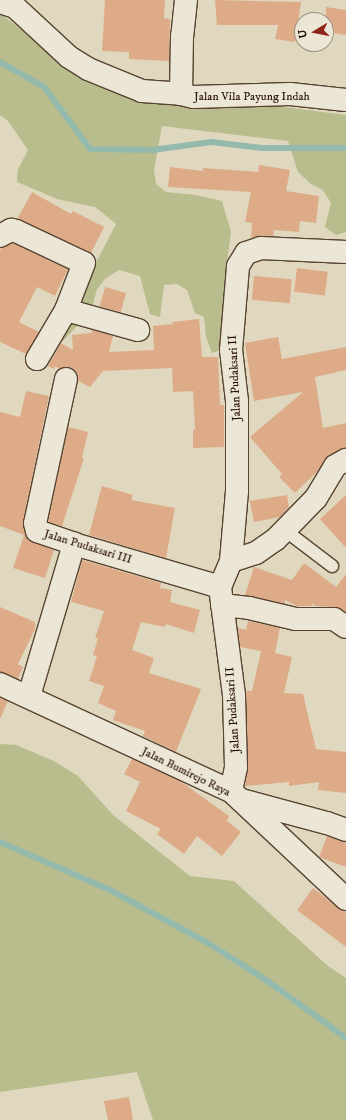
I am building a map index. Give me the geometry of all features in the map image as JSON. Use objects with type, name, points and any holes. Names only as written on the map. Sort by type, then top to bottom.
[{"type":"street","name":"Jalan Vila Payung Indah","points":[[186,0],[182,36],[181,94],[193,97],[290,94],[346,100]]},
{"type":"street","points":[[0,2],[14,7],[69,57],[88,70],[142,91],[181,94]]},
{"type":"street","points":[[0,236],[11,230],[16,231],[84,262],[66,310],[37,359]]},
{"type":"street","name":"Jalan Pudaksari II","points":[[234,795],[236,767],[234,695],[221,596],[231,561],[237,484],[237,401],[231,350],[238,266],[246,253],[261,248],[346,252]]},
{"type":"street","points":[[66,310],[138,330]]},
{"type":"street","name":"Jalan Pudaksari III","points":[[66,379],[35,523],[37,531],[221,596]]},
{"type":"street","points":[[231,561],[256,553],[286,531],[316,498],[335,466],[346,460]]},
{"type":"street","points":[[29,696],[74,544]]},
{"type":"street","points":[[221,596],[249,608],[296,619],[334,619],[346,627]]},
{"type":"street","name":"Jalan Bumirejo Raya","points":[[0,684],[29,696],[234,795],[346,899]]},
{"type":"street","points":[[234,795],[346,830]]},
{"type":"lane","points":[[286,531],[332,566]]},
{"type":"green space","points":[[0,13],[40,45],[77,63],[193,100],[276,106],[346,115],[346,232],[336,235],[325,227],[331,203],[323,190],[311,184],[298,172],[288,141],[162,126],[154,170],[156,184],[166,192],[196,195],[222,201],[231,232],[224,285],[224,349],[212,353],[206,337],[204,317],[195,313],[187,290],[177,284],[164,285],[160,317],[150,314],[140,276],[119,270],[106,278],[97,289],[91,311],[63,341],[50,336],[72,285],[98,259],[116,224],[95,207],[57,199],[17,182],[18,169],[28,150],[8,121],[0,115]]},
{"type":"green space","points":[[0,744],[16,745],[54,761],[78,776],[113,815],[190,876],[234,881],[328,966],[346,978],[346,1120],[153,1120],[137,1072],[0,1092]]},
{"type":"building","points":[[105,0],[165,0],[164,18],[170,19],[169,61],[129,59],[129,52],[102,51]]},
{"type":"building","points":[[215,0],[301,2],[300,12],[294,12],[294,42],[275,39],[278,25],[217,25]]},
{"type":"building","points":[[326,7],[346,10],[346,35],[334,33],[334,12],[326,12]]},
{"type":"building","points":[[259,165],[290,170],[286,191],[319,196],[316,223],[300,221],[299,232],[274,230],[273,236],[251,238],[252,223],[245,222],[251,192],[168,187],[170,167],[203,171],[203,168],[258,172]]},
{"type":"building","points":[[32,192],[71,214],[73,211],[104,227],[91,253],[17,219]]},
{"type":"building","points":[[13,243],[68,269],[55,296],[37,287],[19,322],[39,332],[26,354],[0,342],[0,251],[1,248]]},
{"type":"building","points":[[297,268],[328,272],[325,296],[294,292]]},
{"type":"building","points":[[254,276],[292,279],[290,303],[252,300]]},
{"type":"building","points":[[105,287],[126,293],[121,312],[99,306]]},
{"type":"building","points":[[199,319],[202,357],[218,357],[220,405],[224,405],[224,447],[193,448],[193,430],[195,430],[193,391],[173,392],[172,368],[103,371],[90,387],[78,381],[78,375],[75,370],[69,367],[59,369],[55,366],[54,369],[48,366],[61,343],[73,350],[72,335],[91,333],[92,330],[113,336],[109,352],[154,350],[153,326]]},
{"type":"building","points":[[278,337],[282,359],[346,347],[346,370],[315,377],[323,428],[346,423],[346,448],[329,455],[317,472],[295,493],[279,477],[282,474],[250,437],[303,392],[254,401],[245,343]]},
{"type":"building","points":[[26,391],[49,396],[23,521],[25,534],[28,540],[54,550],[45,578],[13,568],[24,535],[0,526],[0,412],[20,417]]},
{"type":"building","points":[[68,427],[88,432],[82,458],[84,458],[62,526],[48,522]]},
{"type":"building","points":[[102,486],[133,495],[131,500],[175,508],[166,558],[89,535]]},
{"type":"building","points":[[287,495],[289,507],[280,517],[254,522],[250,501]]},
{"type":"building","points":[[346,495],[346,548],[320,519]]},
{"type":"building","points":[[82,560],[161,583],[160,588],[172,590],[170,602],[200,610],[194,633],[166,624],[165,627],[141,622],[132,650],[154,658],[149,673],[201,689],[176,752],[143,736],[145,731],[113,720],[116,711],[98,703],[104,686],[89,681],[97,656],[93,655],[98,638],[95,638],[104,611],[71,602]]},
{"type":"building","points":[[304,563],[336,587],[346,574],[346,612],[334,607],[315,606],[312,604],[311,606],[297,606],[285,600],[285,604],[245,595],[254,567],[292,580]]},
{"type":"building","points":[[0,607],[35,622],[35,629],[18,664],[23,667],[18,679],[0,672]]},
{"type":"building","points":[[248,621],[280,628],[275,653],[292,657],[284,693],[303,694],[316,749],[346,752],[346,793],[318,790],[319,782],[289,786],[289,782],[245,786],[248,767],[246,691],[252,691],[261,651],[240,647],[238,628],[246,630]]},
{"type":"building","points":[[0,698],[8,701],[0,719]]},
{"type":"building","points":[[132,759],[180,781],[229,816],[227,821],[241,832],[222,856],[197,836],[184,854],[157,834],[161,829],[126,811],[140,782],[124,774]]},
{"type":"building","points":[[327,836],[346,842],[346,867],[319,857]]},
{"type":"building","points":[[313,888],[346,913],[346,947],[297,910]]},
{"type":"building","points":[[129,1097],[133,1120],[108,1120],[104,1101]]},
{"type":"waterway","points":[[0,62],[44,87],[90,149],[152,150],[211,142],[262,148],[346,148]]},
{"type":"waterway","points":[[0,842],[110,890],[208,943],[266,980],[346,1038]]}]
